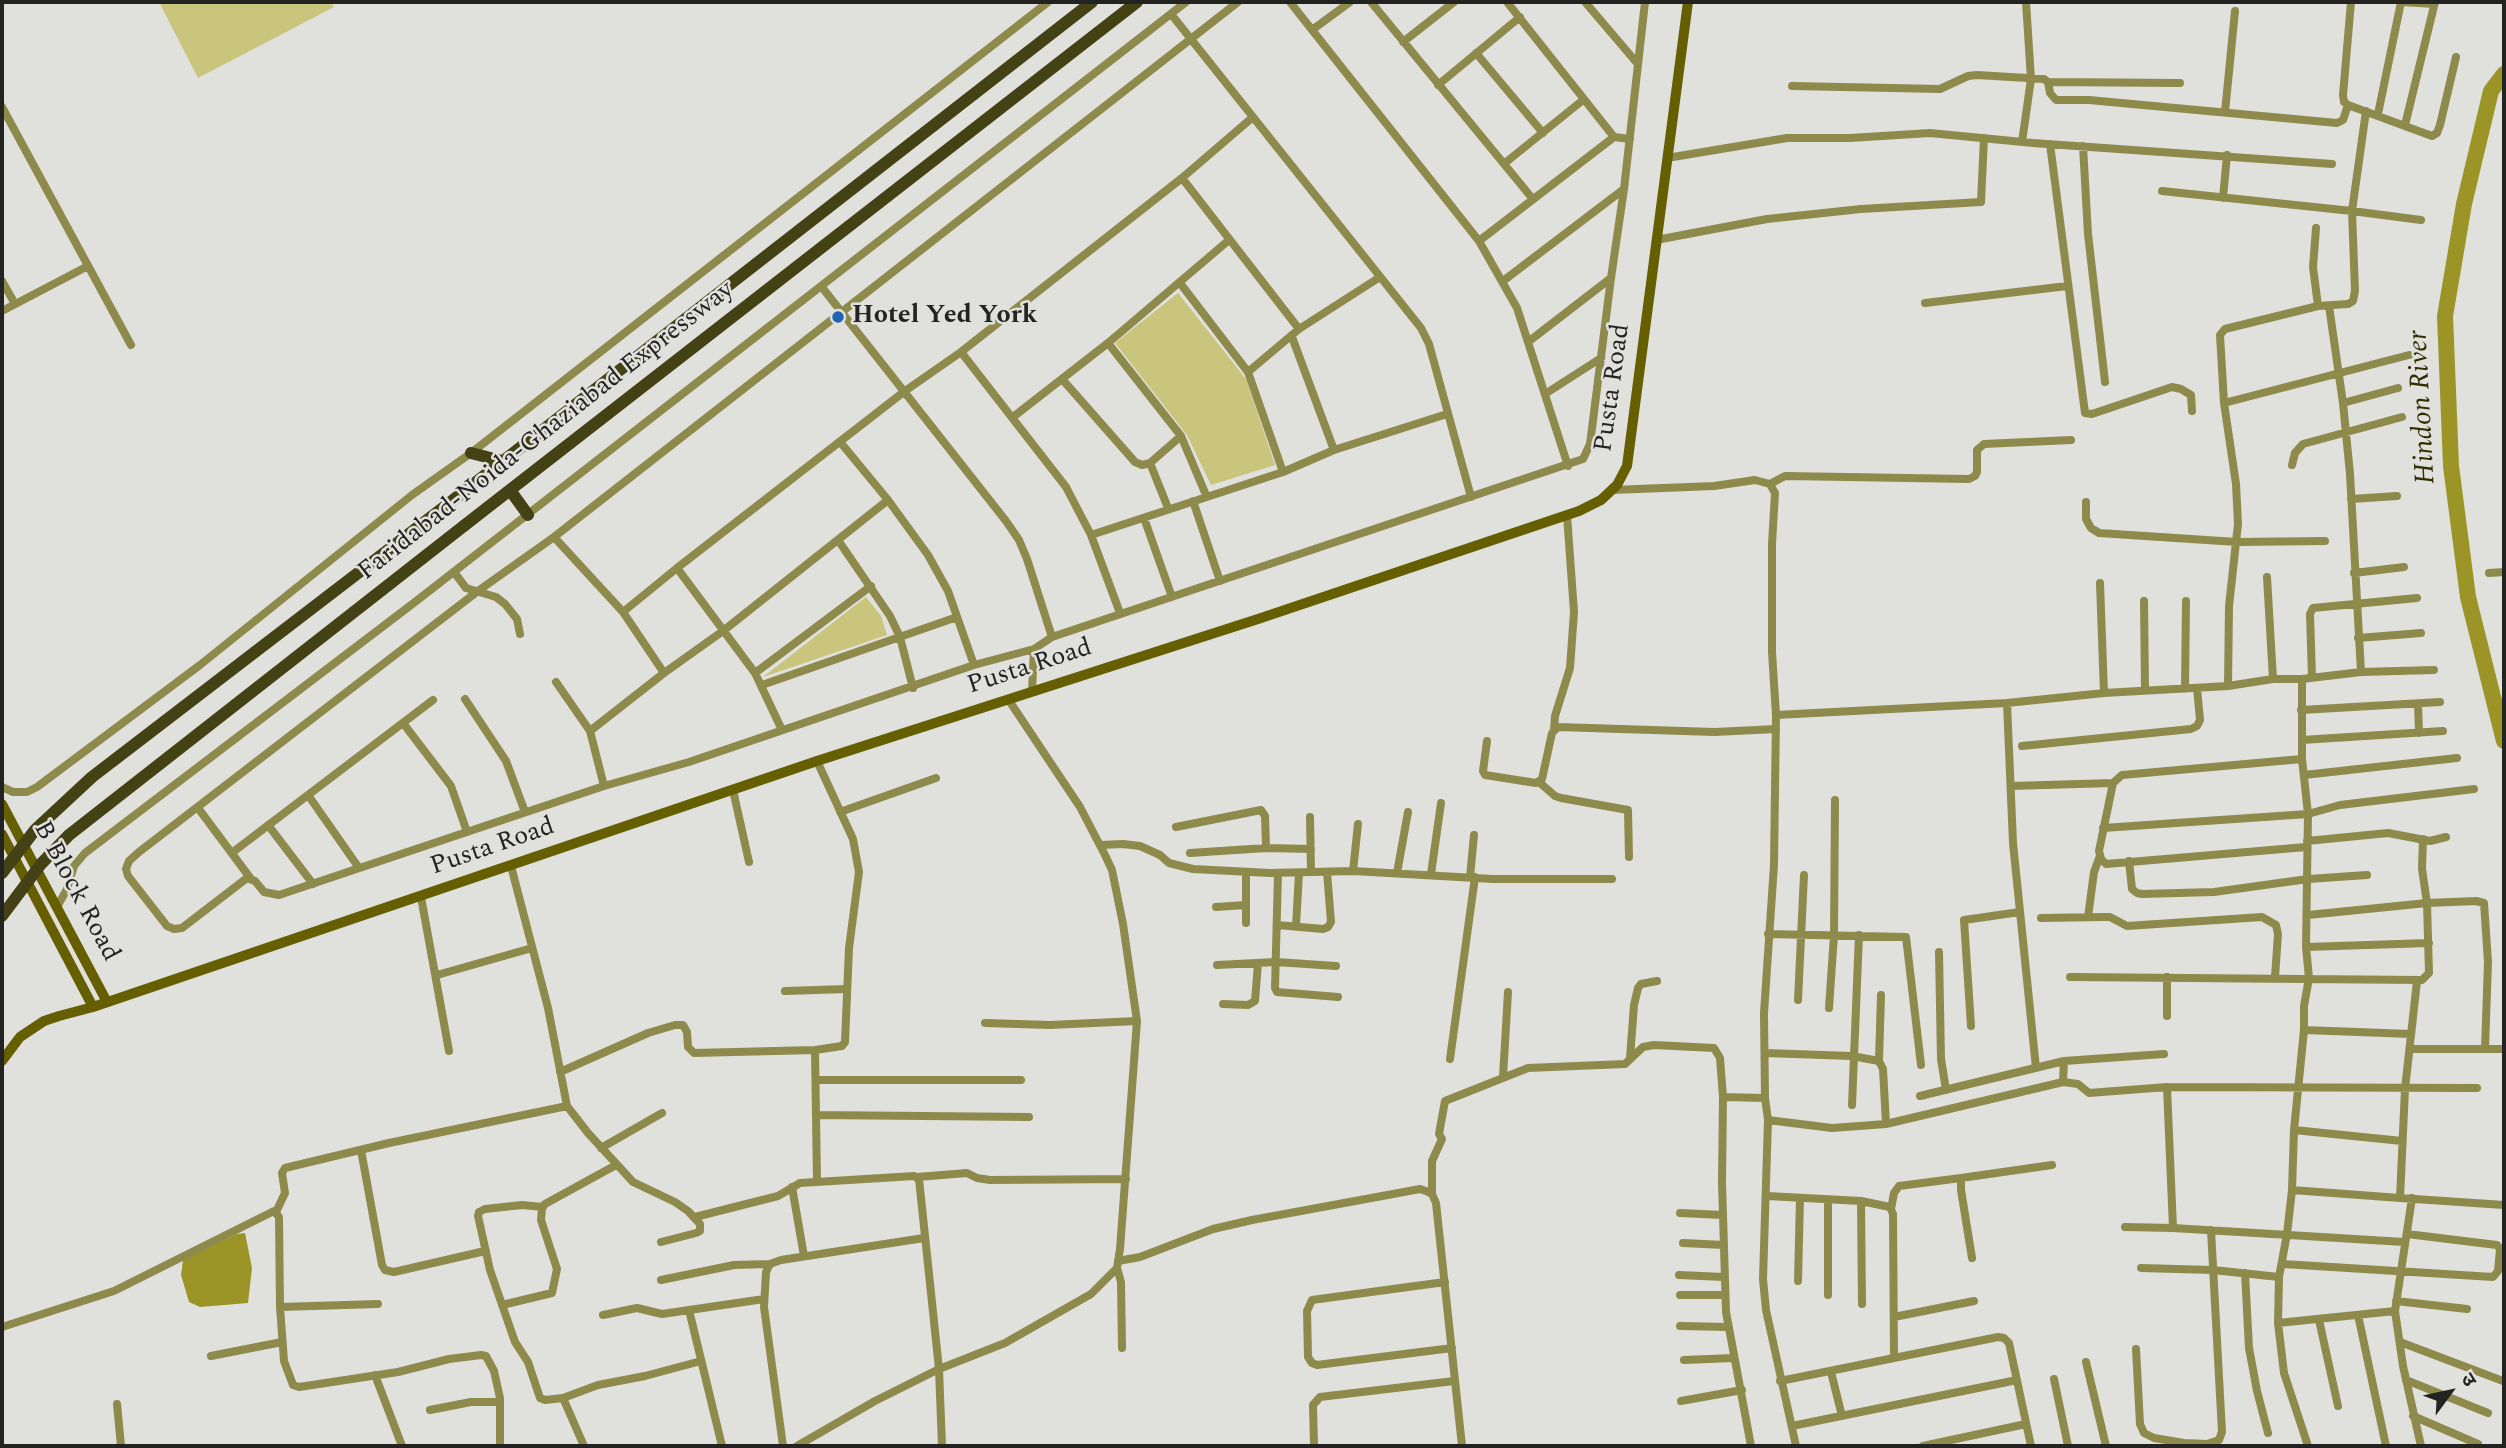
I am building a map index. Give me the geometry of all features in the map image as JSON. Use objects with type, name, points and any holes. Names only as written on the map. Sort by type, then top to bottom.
[{"type":"main road","name":"Faridabad-Noida-Ghaziabad Expressway","points":[[2,873],[35,830],[92,776],[448,504],[1092,2]]},
{"type":"main road","name":"Faridabad-Noida-Ghaziabad Expressway","points":[[2,916],[41,864],[69,835],[1137,2]]},
{"type":"main road","points":[[471,453],[502,461]]},
{"type":"main road","points":[[510,490],[528,515]]},
{"type":"street","points":[[2,787],[13,792],[27,792],[37,787],[200,664],[412,495],[471,453],[1048,2]]},
{"type":"street","points":[[57,907],[67,890],[74,866],[85,853],[528,515],[1186,2]]},
{"type":"street","points":[[251,879],[243,881],[182,928],[174,929],[167,926],[128,876],[126,869],[129,861],[478,591],[554,537],[1238,2]]},
{"type":"street","points":[[1290,2],[1479,241],[1503,281],[1517,308],[1567,466]]},
{"type":"street","points":[[1312,30],[1350,2]]},
{"type":"street","points":[[1371,2],[1532,198]]},
{"type":"street","points":[[1403,41],[1454,2]]},
{"type":"street","points":[[1507,2],[1614,137],[1630,139]]},
{"type":"street","points":[[1585,2],[1637,64]]},
{"type":"street","points":[[198,808],[251,879],[264,892],[279,895],[604,786],[689,762],[913,688],[974,665],[1034,649],[1052,637],[1120,613],[1583,460],[1590,444],[1624,189],[1645,2]]},
{"type":"street","name":"Pusta Road","points":[[2,1061],[20,1037],[37,1025],[59,1016],[421,897],[817,761],[1258,620],[1567,515],[1601,500],[1617,485],[1627,466],[1688,2]]},
{"type":"street","points":[[2022,142],[2031,79],[2026,2]]},
{"type":"street","points":[[2351,2],[2343,95],[2344,102],[2348,105],[2378,114],[2426,135],[2437,133],[2456,57]]},
{"type":"street","points":[[2378,114],[2402,2],[2429,3],[2405,125]]},
{"type":"street","points":[[2225,112],[2235,11]]},
{"type":"street","points":[[1171,14],[1421,328],[1429,344],[1471,497]]},
{"type":"street","points":[[1438,85],[1520,17]]},
{"type":"street","points":[[1476,54],[1543,133]]},
{"type":"street","points":[[1791,86],[1940,89],[1968,76],[1977,75],[2044,79],[2048,82],[2180,83]]},
{"type":"street","points":[[2048,82],[2050,93],[2056,100],[2089,100],[2337,123],[2343,120],[2348,105]]},
{"type":"street","points":[[1504,163],[1583,100]]},
{"type":"street","points":[[3,111],[131,345]]},
{"type":"street","points":[[2228,686],[2229,606],[2238,524],[2236,484],[2224,403],[2220,335],[2222,331],[2318,306],[2348,304],[2355,297],[2352,211],[2365,111]]},
{"type":"street","points":[[623,612],[905,391],[961,352],[1182,178],[1253,117]]},
{"type":"street","points":[[1667,158],[1787,138],[1850,138],[1930,133],[2332,164]]},
{"type":"street","points":[[1479,241],[1614,137]]},
{"type":"street","points":[[1656,240],[1767,219],[1861,209],[1981,202],[1984,138]]},
{"type":"street","points":[[2050,144],[2085,413],[2092,414],[2172,387],[2181,388],[2191,395],[2192,411]]},
{"type":"street","points":[[2083,146],[2088,234],[2105,382]]},
{"type":"street","points":[[2224,198],[2227,155]]},
{"type":"street","points":[[1182,178],[1299,329]]},
{"type":"street","points":[[1503,281],[1624,189]]},
{"type":"street","points":[[2162,191],[2421,220]]},
{"type":"street","points":[[2316,228],[2313,267],[2318,306]]},
{"type":"street","points":[[1013,417],[1108,343],[1228,240]]},
{"type":"street","points":[[2,311],[88,267]]},
{"type":"street","points":[[1248,372],[1299,329],[1380,277]]},
{"type":"street","points":[[1528,342],[1611,278]]},
{"type":"street","points":[[2,281],[15,304]]},
{"type":"street","points":[[1180,283],[1248,372],[1283,472]]},
{"type":"street","points":[[821,286],[1019,540],[1052,637]]},
{"type":"street","points":[[1925,303],[2067,286]]},
{"type":"street","points":[[2329,306],[2343,403],[2361,672]]},
{"type":"street","points":[[1292,337],[1334,450]]},
{"type":"street","points":[[1108,343],[1181,436],[1206,495]]},
{"type":"street","points":[[961,352],[1066,487],[1091,535],[1120,613]]},
{"type":"street","points":[[2224,403],[2409,355]]},
{"type":"street","points":[[1545,394],[1601,358]]},
{"type":"street","points":[[1062,379],[1135,462],[1142,465],[1150,463],[1181,436]]},
{"type":"street","points":[[2343,403],[2398,388]]},
{"type":"street","points":[[1091,535],[1206,495],[1283,472],[1334,450],[1447,414]]},
{"type":"street","points":[[2292,465],[2298,447],[2402,417]]},
{"type":"street","points":[[1612,490],[1714,486],[1755,480],[1770,484],[1785,476],[1969,479],[1977,472],[1977,450],[1984,444],[2071,440]]},
{"type":"street","points":[[841,443],[888,500],[938,571],[948,591],[974,665]]},
{"type":"street","points":[[1150,463],[1168,508]]},
{"type":"street","points":[[1770,484],[1775,493],[1772,652],[1776,729],[1774,865],[1764,1013],[1765,1098],[1768,1120],[1764,1297],[1796,1446]]},
{"type":"street","points":[[2351,499],[2397,496]]},
{"type":"street","points":[[590,731],[723,631],[888,500]]},
{"type":"street","points":[[1193,501],[1220,580]]},
{"type":"street","points":[[2086,502],[2086,519],[2091,528],[2099,533],[2236,542],[2325,541]]},
{"type":"street","points":[[1539,782],[1570,668],[1574,612],[1567,515]]},
{"type":"street","points":[[1144,518],[1172,597]]},
{"type":"street","points":[[554,537],[623,612],[664,673]]},
{"type":"street","points":[[838,540],[886,607],[900,637],[913,688]]},
{"type":"street","points":[[2354,573],[2404,567]]},
{"type":"street","points":[[677,568],[755,674],[782,730]]},
{"type":"street","points":[[454,572],[466,588],[505,604],[517,619],[520,634]]},
{"type":"street","points":[[2489,573],[2504,572]]},
{"type":"street","points":[[2267,577],[2273,679]]},
{"type":"street","points":[[2100,583],[2104,693]]},
{"type":"street","points":[[755,674],[870,586]]},
{"type":"street","points":[[2312,678],[2313,608],[2417,598]]},
{"type":"street","points":[[2144,601],[2145,690]]},
{"type":"street","points":[[2185,689],[2186,601]]},
{"type":"street","points":[[762,685],[957,618]]},
{"type":"street","points":[[2358,638],[2421,634]]},
{"type":"street","points":[[1032,691],[1034,649]]},
{"type":"street","points":[[1776,715],[2007,703],[2104,693],[2228,686],[2273,679],[2302,679],[2361,672],[2434,670]]},
{"type":"street","points":[[2302,679],[2302,759],[2308,814],[2306,947],[2309,978],[2304,1006],[2294,1130],[2292,1190],[2279,1277],[2278,1322],[2284,1373],[2308,1446]]},
{"type":"street","points":[[555,682],[590,731],[604,786]]},
{"type":"street","points":[[2022,746],[2191,729],[2197,726],[2200,720],[2197,688]]},
{"type":"street","points":[[465,699],[506,761],[525,812]]},
{"type":"street","points":[[1008,699],[1080,807],[1112,870],[1133,979],[1137,1021],[1117,1264],[1121,1282],[1122,1348]]},
{"type":"street","points":[[233,852],[433,700]]},
{"type":"street","points":[[2301,710],[2440,702]]},
{"type":"street","points":[[2007,703],[2020,912],[2036,1068]]},
{"type":"street","points":[[2418,704],[2419,733]]},
{"type":"street","points":[[403,723],[451,786],[467,832]]},
{"type":"street","points":[[1554,730],[1560,727],[1715,732],[1776,729]]},
{"type":"street","points":[[2302,740],[2443,731]]},
{"type":"street","points":[[1487,741],[1483,771],[1485,775],[1539,782],[1560,798],[1628,810],[1629,857]]},
{"type":"street","points":[[2304,775],[2458,758]]},
{"type":"street","points":[[2088,917],[2094,872],[2100,856],[2113,783],[2122,775],[2302,759]]},
{"type":"street","points":[[560,1072],[648,1033],[676,1025],[683,1026],[687,1032],[688,1047],[694,1053],[815,1050],[842,1046],[845,1042],[846,989],[859,872],[853,839],[817,761]]},
{"type":"street","points":[[840,811],[936,778]]},
{"type":"street","points":[[2011,786],[2113,783]]},
{"type":"street","points":[[2103,828],[2308,814],[2340,805],[2474,789]]},
{"type":"street","points":[[733,790],[750,862]]},
{"type":"street","points":[[308,795],[359,868]]},
{"type":"street","points":[[1829,1008],[1834,935],[1835,800]]},
{"type":"street","points":[[1431,874],[1441,803]]},
{"type":"street","name":"B Block Road","points":[[2,804],[107,1002]]},
{"type":"street","points":[[1176,827],[1260,810],[1265,816],[1266,848]]},
{"type":"street","points":[[1397,873],[1408,812]]},
{"type":"street","points":[[1310,817],[1311,872]]},
{"type":"street","points":[[1353,871],[1358,824]]},
{"type":"street","points":[[268,825],[313,884]]},
{"type":"street","points":[[2100,856],[2106,864],[2307,844],[2388,832],[2436,841],[2446,836]]},
{"type":"street","name":"B Block Road","points":[[2,834],[93,1007]]},
{"type":"street","points":[[1450,1059],[1472,877],[1474,835]]},
{"type":"street","points":[[2070,976],[2417,981],[2429,974],[2427,903],[2422,869],[2423,839]]},
{"type":"street","points":[[1100,845],[1139,846],[1160,855],[1168,863],[1184,868],[1278,873],[1353,871],[1472,877],[1612,879]]},
{"type":"street","points":[[1190,853],[1266,848],[1311,849]]},
{"type":"street","points":[[2129,861],[2132,889],[2142,894],[2214,892],[2308,879],[2367,875]]},
{"type":"street","points":[[511,866],[548,1008],[567,1106],[633,1182],[675,1202],[700,1224],[700,1231],[661,1242]]},
{"type":"street","points":[[1246,872],[1246,923]]},
{"type":"street","points":[[1276,925],[1323,929],[1330,925],[1327,872]]},
{"type":"street","points":[[1278,873],[1275,988],[1277,992],[1338,997]]},
{"type":"street","points":[[1296,926],[1299,873]]},
{"type":"street","points":[[1798,1000],[1804,875]]},
{"type":"street","points":[[421,897],[449,1051]]},
{"type":"street","points":[[2308,915],[2427,903],[2484,903],[2488,962],[2485,1049]]},
{"type":"street","points":[[1216,907],[1246,905]]},
{"type":"street","points":[[1971,1026],[1964,920],[2020,912]]},
{"type":"street","points":[[2040,918],[2110,917],[2127,926],[2262,917],[2276,925],[2278,934],[2275,977]]},
{"type":"street","points":[[1769,934],[1902,936],[1908,941],[1920,1065]]},
{"type":"street","points":[[1852,1105],[1859,935]]},
{"type":"street","points":[[2306,947],[2429,943]]},
{"type":"street","points":[[436,975],[532,948]]},
{"type":"street","points":[[1939,952],[1941,1059],[1946,1090]]},
{"type":"street","points":[[1217,965],[1276,962],[1336,966]]},
{"type":"street","points":[[1223,1004],[1248,1005],[1255,1001],[1258,963]]},
{"type":"street","points":[[2167,977],[2167,1016]]},
{"type":"street","points":[[1630,1061],[1634,1004],[1638,988],[1641,984],[1657,981]]},
{"type":"street","points":[[2400,1198],[2406,1088],[2417,981]]},
{"type":"street","points":[[785,991],[846,989]]},
{"type":"street","points":[[1503,1077],[1508,992]]},
{"type":"street","points":[[1881,995],[1879,1061],[1883,1069],[1886,1124]]},
{"type":"street","points":[[985,1023],[1050,1025],[1137,1021]]},
{"type":"street","points":[[2304,1030],[2411,1034]]},
{"type":"street","points":[[1462,1446],[1436,1203],[1432,1194],[1432,1161],[1442,1139],[1439,1134],[1445,1101],[1528,1068],[1618,1065],[1630,1061],[1636,1051],[1643,1047],[1674,1045],[1714,1048],[1720,1058],[1723,1097],[1725,1295],[1733,1358],[1742,1390],[1751,1446]]},
{"type":"street","points":[[2411,1049],[2504,1049]]},
{"type":"street","points":[[815,1050],[817,1182]]},
{"type":"street","points":[[1765,1053],[1852,1056],[1879,1061]]},
{"type":"street","points":[[1920,1097],[2064,1061],[2164,1055]]},
{"type":"street","points":[[2063,1082],[2064,1061]]},
{"type":"street","points":[[817,1080],[1021,1080]]},
{"type":"street","points":[[1768,1120],[1832,1128],[1886,1124],[2063,1082],[2078,1084],[2089,1093],[2167,1087],[2477,1088]]},
{"type":"street","points":[[2167,1087],[2173,1228]]},
{"type":"street","points":[[1723,1097],[1765,1098]]},
{"type":"street","points":[[276,1212],[285,1193],[282,1173],[284,1169],[567,1106]]},
{"type":"street","points":[[601,1148],[662,1113]]},
{"type":"street","points":[[816,1115],[1029,1117]]},
{"type":"street","points":[[2294,1130],[2402,1141]]},
{"type":"street","points":[[361,1150],[385,1270],[394,1272],[485,1251]]},
{"type":"street","points":[[616,1165],[543,1207],[522,1205],[481,1210],[478,1219],[485,1251],[515,1342],[528,1362],[540,1398],[545,1400],[563,1398],[598,1385],[646,1377],[701,1361]]},
{"type":"street","points":[[1895,1357],[1891,1209],[1894,1193],[1899,1186],[2052,1165]]},
{"type":"street","points":[[695,1217],[778,1196],[800,1183],[967,1173],[983,1180],[1126,1179]]},
{"type":"street","points":[[916,1177],[920,1185],[939,1369],[942,1446]]},
{"type":"street","points":[[1961,1178],[1972,1258]]},
{"type":"street","points":[[792,1187],[804,1256]]},
{"type":"street","points":[[797,1446],[875,1401],[939,1369],[1004,1342],[1091,1294],[1117,1264],[1213,1229],[1252,1220],[1420,1189],[1432,1194]]},
{"type":"street","points":[[2292,1190],[2504,1205]]},
{"type":"street","points":[[1767,1196],[1861,1201],[1888,1206],[1891,1209]]},
{"type":"street","points":[[2412,1198],[2399,1270],[2395,1311],[2406,1380],[2421,1446]]},
{"type":"street","points":[[1798,1281],[1800,1199]]},
{"type":"street","points":[[1828,1200],[1828,1294]]},
{"type":"street","points":[[1861,1201],[1861,1304]]},
{"type":"street","points":[[502,1305],[552,1293],[557,1269],[541,1220],[543,1207]]},
{"type":"street","points":[[276,1212],[279,1217],[281,1244],[282,1342],[288,1374],[293,1385],[375,1375],[481,1355],[489,1360],[500,1402],[500,1445]]},
{"type":"street","points":[[2,1327],[114,1291],[227,1233],[276,1212]]},
{"type":"street","points":[[1680,1213],[1723,1215]]},
{"type":"street","points":[[2124,1227],[2406,1238],[2497,1245],[2500,1249],[2498,1272],[2493,1277],[2283,1264]]},
{"type":"street","points":[[2136,1349],[2140,1424],[2144,1433],[2154,1438],[2184,1443],[2207,1444],[2219,1440],[2222,1432],[2211,1230]]},
{"type":"street","points":[[661,1280],[734,1265],[770,1264],[804,1256],[924,1238]]},
{"type":"street","points":[[1683,1243],[1724,1245]]},
{"type":"street","points":[[770,1264],[766,1272],[764,1299],[783,1446]]},
{"type":"street","points":[[2141,1268],[2213,1269],[2279,1277]]},
{"type":"street","points":[[2245,1273],[2249,1348],[2268,1433]]},
{"type":"street","points":[[1679,1275],[1724,1277]]},
{"type":"street","points":[[1445,1282],[1312,1300],[1307,1311],[1308,1357],[1317,1365],[1452,1348]]},
{"type":"street","points":[[1680,1295],[1725,1295]]},
{"type":"street","points":[[603,1315],[637,1308],[655,1314],[764,1299]]},
{"type":"street","points":[[1894,1317],[1974,1301]]},
{"type":"street","points":[[2396,1301],[2467,1309]]},
{"type":"street","points":[[280,1307],[378,1304]]},
{"type":"street","points":[[689,1310],[722,1446]]},
{"type":"street","points":[[2278,1322],[2395,1311]]},
{"type":"street","points":[[2358,1315],[2386,1446]]},
{"type":"street","points":[[2319,1320],[2338,1406]]},
{"type":"street","points":[[1680,1326],[1728,1327]]},
{"type":"street","points":[[1780,1381],[1998,1337],[2004,1338],[2009,1343],[2031,1446]]},
{"type":"street","points":[[211,1356],[282,1342]]},
{"type":"street","points":[[2400,1342],[2503,1381]]},
{"type":"street","points":[[1684,1360],[1733,1358]]},
{"type":"street","points":[[2086,1362],[2106,1446]]},
{"type":"street","points":[[1831,1372],[1842,1416]]},
{"type":"street","points":[[375,1375],[402,1446]]},
{"type":"street","points":[[2054,1379],[2068,1446]]},
{"type":"street","points":[[1792,1426],[2017,1380]]},
{"type":"street","points":[[2406,1380],[2488,1413]]},
{"type":"street","points":[[1314,1446],[1313,1405],[1320,1397],[1454,1381]]},
{"type":"street","points":[[1681,1401],[1742,1390]]},
{"type":"street","points":[[563,1398],[584,1446]]},
{"type":"street","points":[[430,1410],[471,1402],[500,1402]]},
{"type":"street","points":[[117,1404],[121,1446]]},
{"type":"street","points":[[2413,1416],[2478,1444]]},
{"type":"street","points":[[1923,1446],[2026,1424]]},
{"type":"shaded area","points":[[159,2],[331,2],[334,7],[198,78]]},
{"type":"shaded area","points":[[1178,293],[1246,379],[1275,465],[1211,485],[1187,435],[1115,343]]},
{"type":"shaded area","points":[[866,597],[881,616],[887,635],[763,677]]},
{"type":"shaded area","points":[[245,1233],[252,1268],[248,1303],[200,1307],[189,1302],[181,1275],[183,1260],[237,1234]]},
{"type":"waterway","name":"Hindon River","points":[[2504,74],[2491,91],[2464,204],[2445,316],[2451,466],[2468,597],[2504,741]]},
{"type":"place","name":"Hotel Yed York","points":[[838,317]]}]
